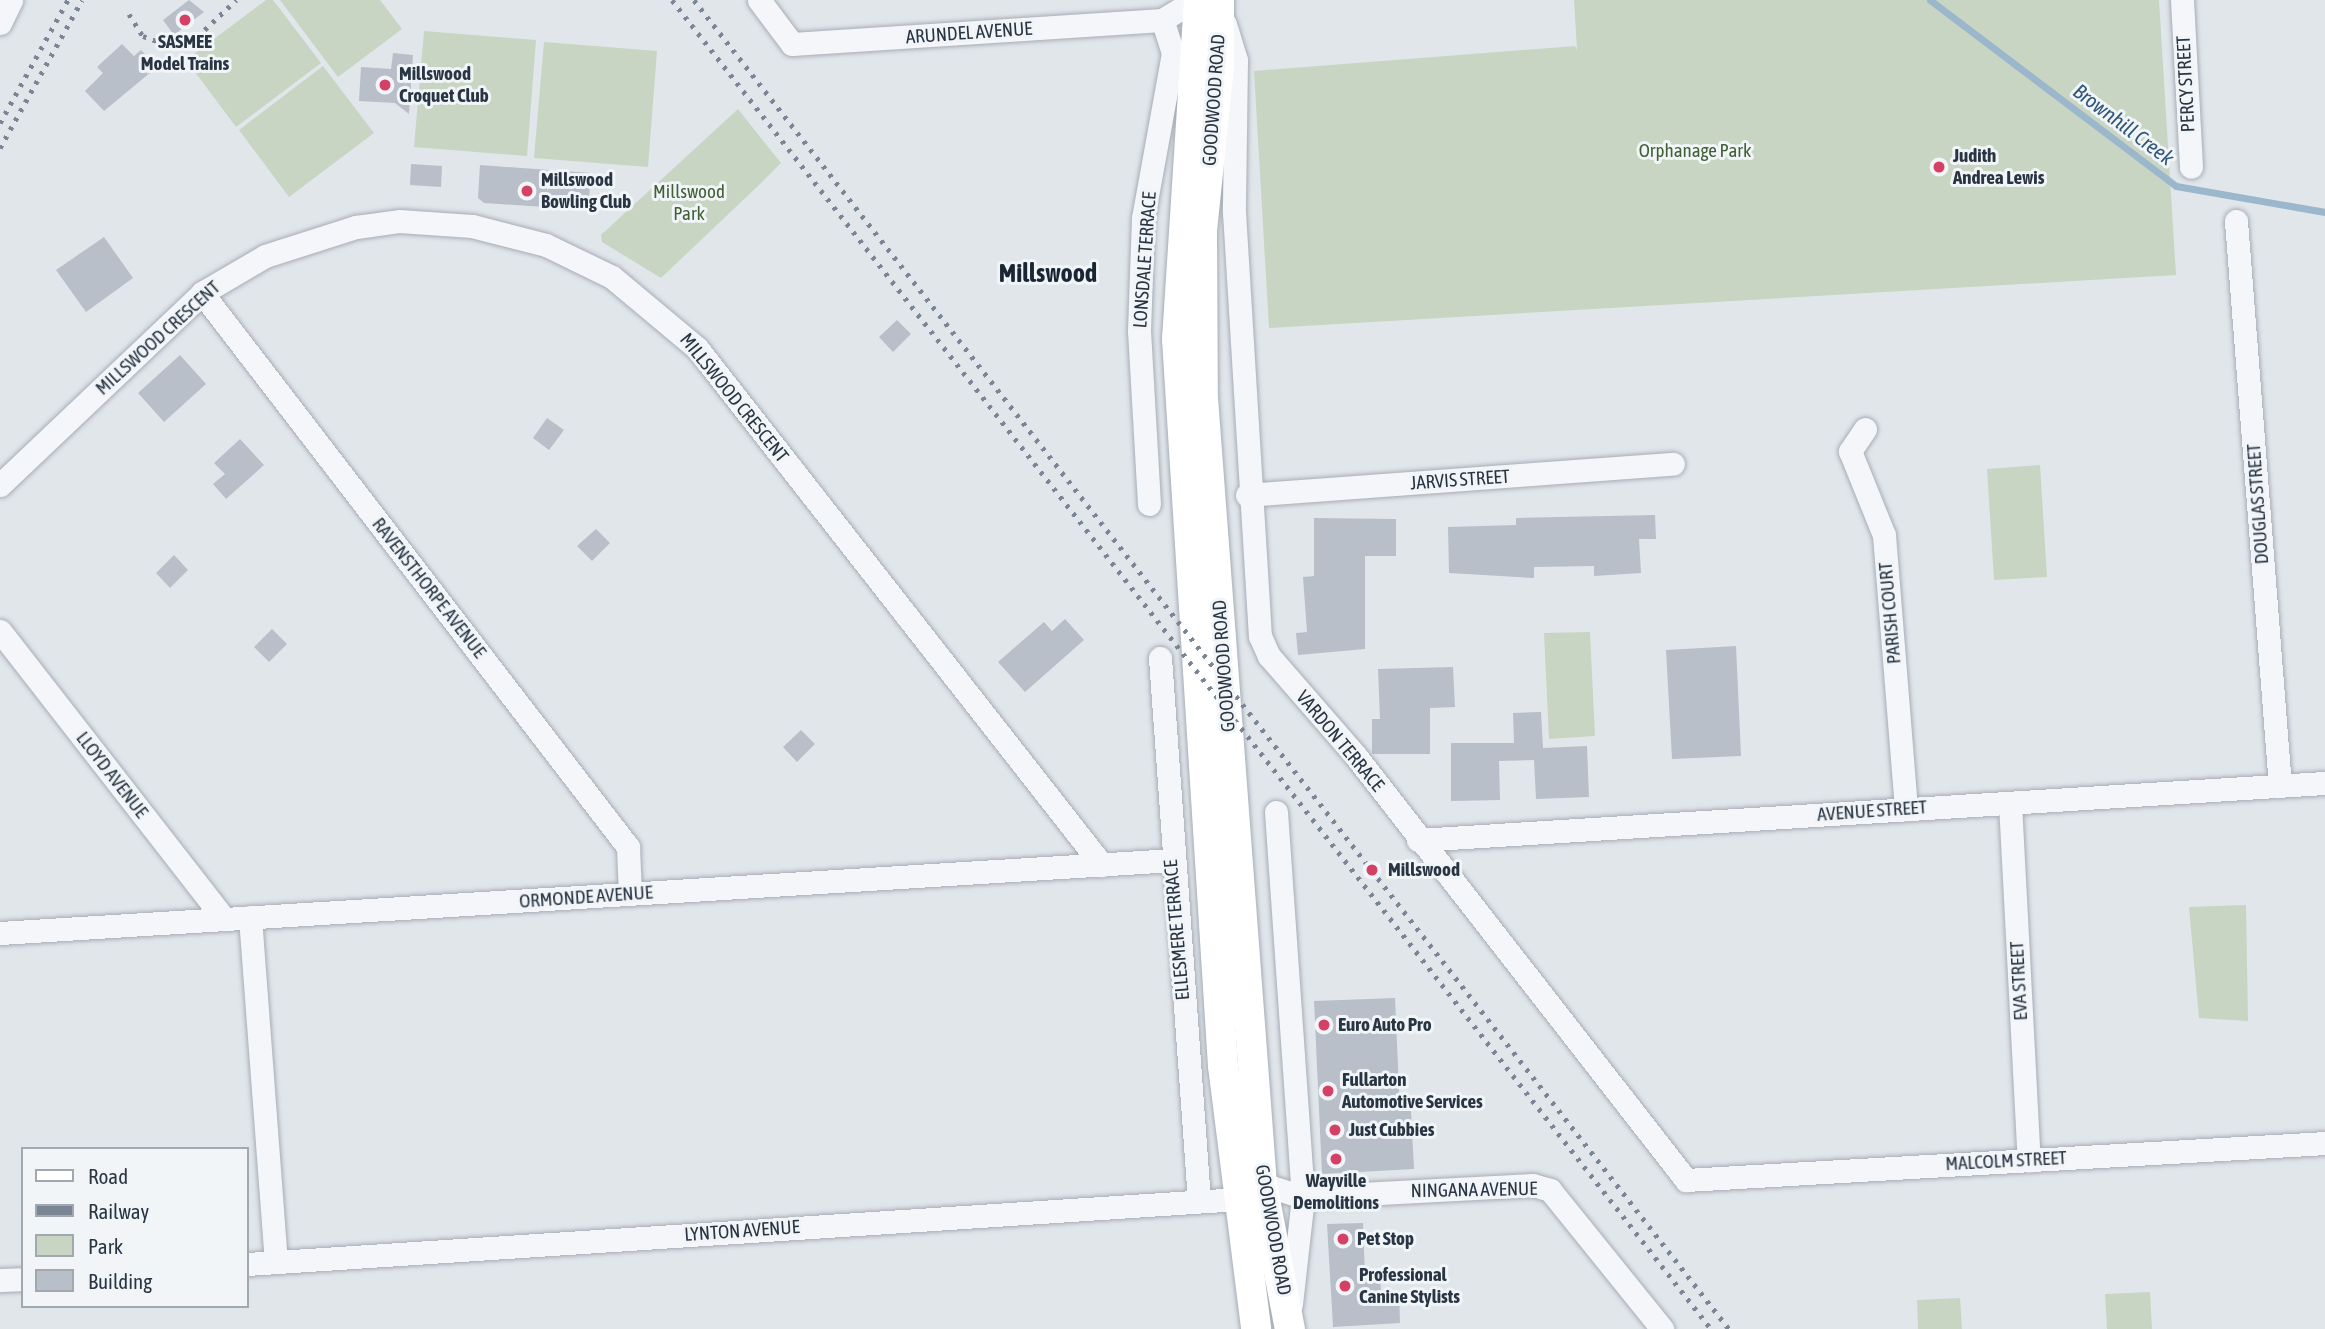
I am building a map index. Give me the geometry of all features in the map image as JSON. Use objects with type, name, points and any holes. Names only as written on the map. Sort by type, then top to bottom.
[{"type":"main road","name":"GOODWOOD ROAD","points":[[1208,1],[1207,195],[1200,274],[1203,398],[1256,1329]]},
{"type":"main road","name":"GOODWOOD ROAD","points":[[1208,1],[1177,339],[1223,1066],[1250,1191],[1289,1326]]},
{"type":"street","points":[[0,23],[11,0]]},
{"type":"street","name":"ARUNDEL AVENUE","points":[[759,0],[792,44],[1162,20],[1208,1]]},
{"type":"street","name":"PERCY STREET","points":[[2182,0],[2191,167]]},
{"type":"street","name":"VARDON TERRACE","points":[[1208,1],[1236,60],[1234,212],[1247,495],[1260,636],[1269,656],[1686,1180]]},
{"type":"street","name":"LONSDALE TERRACE","points":[[1149,505],[1139,331],[1143,218],[1173,53],[1162,20]]},
{"type":"street","points":[[1207,195],[1224,196],[1234,212]]},
{"type":"street","name":"MILLSWOOD CRESCENT","points":[[0,485],[202,293],[303,242],[399,221],[513,235],[612,277],[697,348],[1101,865]]},
{"type":"street","name":"DOUGLAS STREET","points":[[2236,221],[2280,786]]},
{"type":"street","name":"RAVENSTHORPE AVENUE","points":[[202,293],[628,847],[630,894]]},
{"type":"street","name":"PARISH COURT","points":[[1865,429],[1850,451],[1884,535],[1906,809]]},
{"type":"street","name":"JARVIS STREET","points":[[1247,495],[1673,464]]},
{"type":"street","name":"LLOYD AVENUE","points":[[0,631],[224,919]]},
{"type":"street","name":"ELLESMERE TERRACE","points":[[1160,658],[1172,860],[1199,1201]]},
{"type":"street","name":"AVENUE STREET","points":[[1418,840],[2325,783]]},
{"type":"street","name":"EVA STREET","points":[[2010,803],[2029,1160]]},
{"type":"street","name":"GOODWOOD ROAD","points":[[1276,812],[1303,1197]]},
{"type":"street","name":"ORMONDE AVENUE","points":[[0,933],[1172,860]]},
{"type":"street","points":[[250,917],[276,1262]]},
{"type":"street","name":"MALCOLM STREET","points":[[1686,1180],[2325,1143]]},
{"type":"street","name":"NINGANA AVENUE","points":[[1250,1191],[1303,1197],[1550,1190],[1662,1329]]},
{"type":"street","name":"LYNTON AVENUE","points":[[248,1264],[1199,1201],[1250,1191]]},
{"type":"street","points":[[1289,1326],[1303,1197]]},
{"type":"street","points":[[0,1280],[21,1279]]},
{"type":"green space","points":[[266,0],[273,0],[321,63],[236,127],[186,60]]},
{"type":"green space","points":[[280,0],[380,0],[402,29],[338,77]]},
{"type":"green space","name":"Orphanage Park","points":[[1574,0],[2159,0],[2176,275],[1269,328],[1254,71],[1575,46],[1577,50]]},
{"type":"green space","points":[[424,31],[536,40],[527,156],[414,147]]},
{"type":"green space","points":[[544,42],[657,51],[648,167],[534,158]]},
{"type":"green space","points":[[323,66],[374,133],[289,197],[239,130]]},
{"type":"green space","name":"Millswood Park","points":[[738,109],[781,163],[759,185],[661,278],[602,242],[601,235]]},
{"type":"green space","points":[[2040,465],[2047,577],[1994,580],[1987,469]]},
{"type":"green space","points":[[1590,632],[1595,736],[1549,739],[1544,633]]},
{"type":"green space","points":[[2246,905],[2248,1021],[2199,1018],[2189,907]]},
{"type":"green space","points":[[2150,1292],[2152,1329],[2107,1329],[2105,1294]]},
{"type":"green space","points":[[1960,1298],[1962,1329],[1918,1329],[1917,1300]]},
{"type":"building","points":[[189,0],[204,12],[174,35],[163,20]]},
{"type":"building","points":[[122,44],[134,56],[141,50],[157,67],[104,111],[85,91],[103,73],[97,67]]},
{"type":"building","name":"Millswood Croquet Club","points":[[393,53],[413,55],[409,114],[395,103],[359,101],[361,67],[391,69]]},
{"type":"building","points":[[411,164],[442,166],[441,187],[410,185]]},
{"type":"building","name":"Millswood Bowling Club","points":[[480,165],[591,173],[588,210],[484,203],[478,198]]},
{"type":"building","points":[[104,237],[133,278],[86,312],[56,270]]},
{"type":"building","points":[[897,320],[911,334],[893,352],[879,337]]},
{"type":"building","points":[[180,355],[206,384],[164,422],[138,393]]},
{"type":"building","points":[[547,418],[564,430],[549,450],[533,438]]},
{"type":"building","points":[[240,439],[264,465],[226,499],[213,484],[225,474],[214,463]]},
{"type":"building","points":[[1655,515],[1656,539],[1639,539],[1641,573],[1594,576],[1594,566],[1534,567],[1534,578],[1449,573],[1448,527],[1516,525],[1516,518]]},
{"type":"building","points":[[1314,518],[1396,519],[1396,556],[1365,556],[1365,649],[1298,655],[1296,633],[1307,632],[1303,577],[1314,576]]},
{"type":"building","points":[[596,529],[610,543],[592,561],[577,546]]},
{"type":"building","points":[[174,555],[188,570],[170,588],[156,573]]},
{"type":"building","points":[[1065,619],[1084,640],[1025,692],[998,662],[1044,622],[1052,631]]},
{"type":"building","points":[[272,629],[287,644],[269,662],[254,647]]},
{"type":"building","points":[[1736,646],[1741,756],[1672,759],[1666,650]]},
{"type":"building","points":[[1453,667],[1455,707],[1430,708],[1430,754],[1372,754],[1372,719],[1380,719],[1378,669]]},
{"type":"building","points":[[1541,712],[1543,748],[1587,746],[1589,797],[1536,799],[1534,760],[1499,761],[1500,800],[1451,801],[1451,743],[1514,743],[1513,713]]},
{"type":"building","points":[[801,730],[815,744],[797,762],[783,747]]},
{"type":"building","points":[[1395,998],[1400,1111],[1411,1111],[1414,1169],[1322,1174],[1314,1001]]},
{"type":"building","points":[[1363,1223],[1365,1275],[1380,1274],[1381,1292],[1399,1291],[1400,1323],[1333,1327],[1327,1224]]},
{"type":"waterway","name":"Brownhill Creek","points":[[1930,0],[2176,186],[2325,212]]},
{"type":"railway","points":[[0,123],[68,0]]},
{"type":"railway","points":[[0,148],[82,0]]},
{"type":"railway","points":[[129,14],[143,36],[171,46],[197,37],[236,0]]},
{"type":"railway","points":[[672,0],[1711,1329]]},
{"type":"railway","points":[[694,0],[1729,1329]]},
{"type":"place","name":"SASMEE Model Trains","points":[[185,20]]},
{"type":"place","name":"Millswood Croquet Club","points":[[385,85]]},
{"type":"place","name":"Judith Andrea Lewis","points":[[1939,167]]},
{"type":"place","name":"Millswood Bowling Club","points":[[527,191]]},
{"type":"place","name":"Millswood","points":[[1372,870]]},
{"type":"place","name":"Euro Auto Pro","points":[[1324,1025]]},
{"type":"place","name":"Fullarton Automotive Services","points":[[1328,1091]]},
{"type":"place","name":"Just Cubbies","points":[[1335,1130]]},
{"type":"place","name":"Wayville Demolitions","points":[[1336,1159]]},
{"type":"place","name":"Pet Stop","points":[[1343,1239]]},
{"type":"place","name":"Professional Canine Stylists","points":[[1345,1286]]},
{"type":"district","name":"Millswood","points":[[1048,274]]}]
